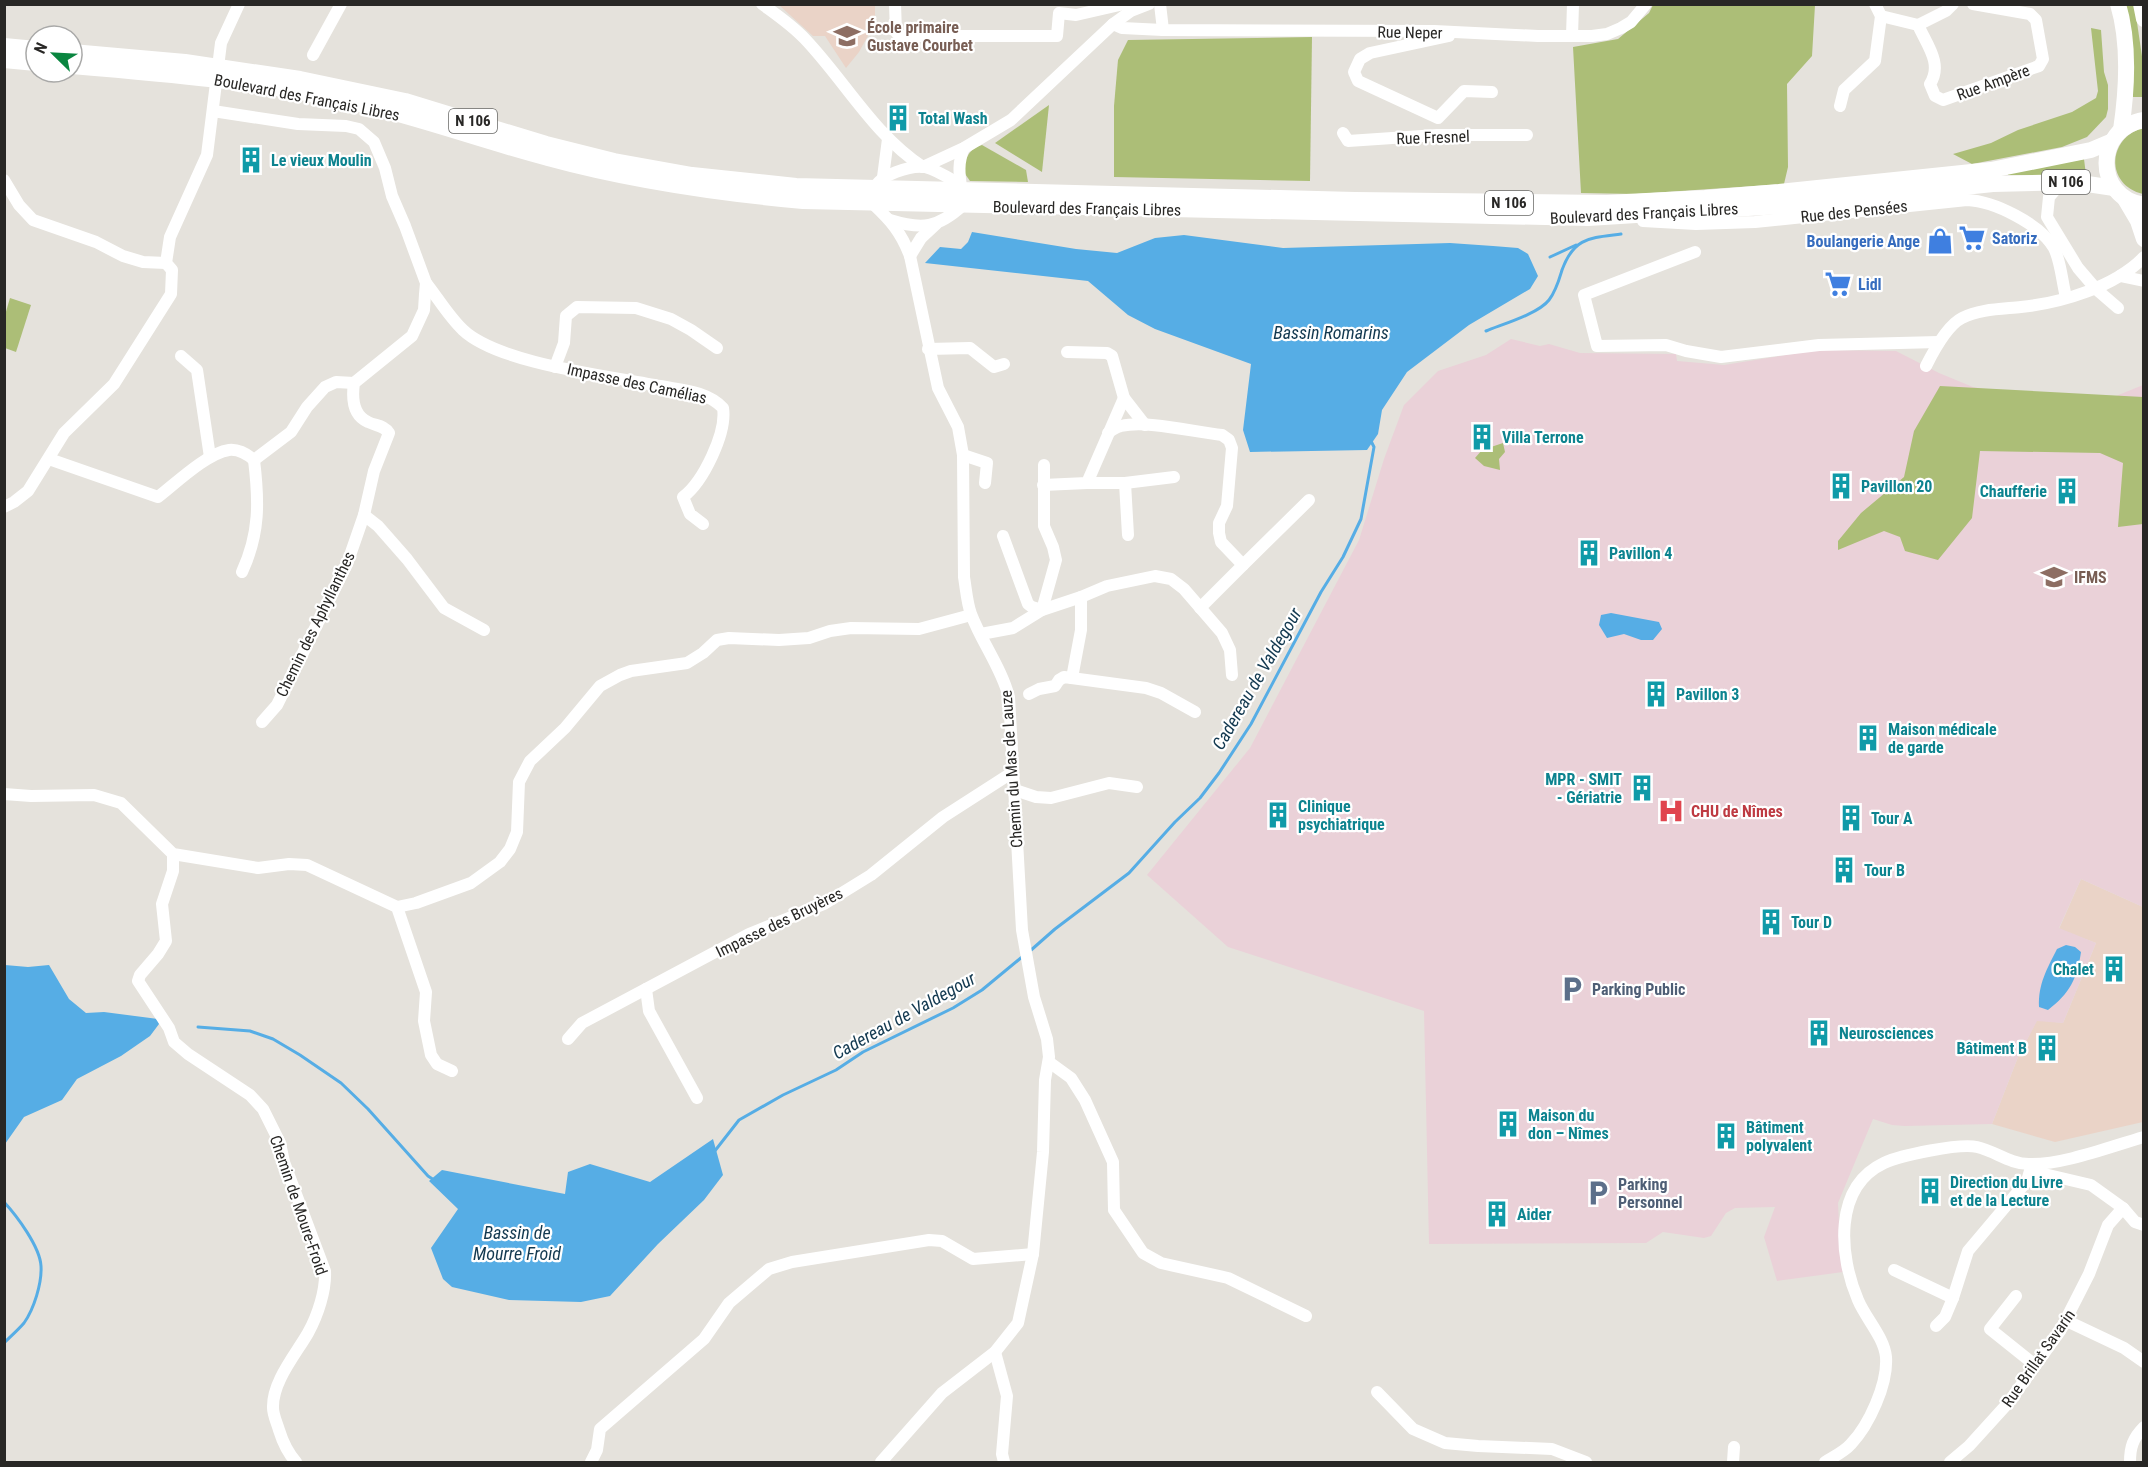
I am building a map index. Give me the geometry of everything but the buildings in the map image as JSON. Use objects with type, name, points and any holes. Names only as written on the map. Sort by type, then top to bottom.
[{"type":"main road","points":[[2118,4],[2125,44],[2124,103],[2116,136],[2106,158],[2107,174],[2138,221],[2144,238]]},
{"type":"main road","points":[[2141,4],[2144,19]]},
{"type":"main road","points":[[4,46],[24,48]]},
{"type":"main road","name":"Boulevard des Français Libres","points":[[84,53],[244,69],[356,89],[416,104],[546,144],[648,167],[739,181],[796,186],[1588,218],[1780,206],[1993,184],[2074,182],[2120,193],[2144,205]]},
{"type":"main road","points":[[4,60],[24,62]]},
{"type":"main road","name":"Boulevard des Français Libres","points":[[84,67],[248,83],[343,101],[410,117],[546,158],[646,181],[803,201],[876,190]]},
{"type":"main road","name":"Boulevard des Français Libres","points":[[961,194],[1607,203],[1705,198],[1991,170],[2091,150],[2116,136],[2134,122],[2144,120]]},
{"type":"street","points":[[166,263],[170,237],[207,155],[221,43],[239,4]]},
{"type":"street","points":[[313,56],[341,4]]},
{"type":"street","points":[[762,4],[806,40],[888,139],[923,167],[945,176],[961,194]]},
{"type":"street","points":[[896,4],[896,32],[900,36],[1057,36],[1059,13],[1076,15],[1124,4]]},
{"type":"street","points":[[1160,4],[1163,30]]},
{"type":"street","points":[[1572,36],[1573,4]]},
{"type":"street","name":"Rue Neper","points":[[1113,24],[1122,28],[1163,30],[1434,31],[1592,36],[1614,31],[1631,22],[1646,4]]},
{"type":"street","points":[[1840,106],[1845,90],[1875,61],[1878,10],[1918,26],[1946,11],[1953,4]]},
{"type":"street","name":"Rue Ampère","points":[[1918,26],[1936,63],[1936,74],[1930,84],[1935,96],[1943,100],[2039,66],[2043,59],[2036,20],[2030,14],[1973,4]]},
{"type":"street","points":[[876,190],[907,169],[923,167],[964,148],[1011,120],[1113,24],[1141,5]]},
{"type":"street","points":[[1438,118],[1358,81],[1354,72],[1360,59],[1370,53],[1462,33]]},
{"type":"street","points":[[1437,135],[1438,118],[1464,91],[1492,92]]},
{"type":"street","points":[[214,106],[298,124],[346,126],[359,129],[374,142],[426,283],[424,310],[412,336],[354,383],[336,382],[325,387],[307,407],[291,432],[254,460]]},
{"type":"street","name":"Rue Fresnel","points":[[1343,133],[1348,141],[1437,135],[1527,135]]},
{"type":"street","points":[[876,190],[888,139]]},
{"type":"street","points":[[910,256],[921,238],[936,224],[948,218],[961,194],[959,162],[964,148]]},
{"type":"street","points":[[4,180],[19,205],[33,220],[96,242],[123,256],[143,262],[166,263],[172,270],[171,294],[114,384],[64,433],[28,491],[4,507]]},
{"type":"street","points":[[2074,182],[2061,185],[2055,190],[2049,198],[2047,217],[2078,268],[2096,289],[2118,308]]},
{"type":"street","name":"Chemin du Mas de Lauze","points":[[876,190],[889,219],[904,238],[910,256],[938,388],[958,427],[963,455],[964,577],[971,615],[1004,679],[1009,697],[1022,930],[1034,997],[1052,1064],[1045,1080],[1042,1152],[1033,1254],[1018,1323],[995,1352],[942,1393],[881,1462]]},
{"type":"street","name":"Rue des Pensées","points":[[1588,218],[1696,224],[1743,222],[1967,200],[1982,201],[2003,208],[2047,239],[2054,249],[2066,297]]},
{"type":"street","points":[[889,219],[915,226],[936,224]]},
{"type":"street","points":[[1695,252],[1584,295],[1598,346],[1666,345],[1721,357],[1819,345],[1939,342]]},
{"type":"street","points":[[1926,366],[1939,342],[1961,318],[1988,310],[2024,307],[2096,289],[2116,279],[2144,257]]},
{"type":"street","points":[[2116,279],[2144,281]]},
{"type":"street","points":[[2116,279],[2112,290],[2118,308]]},
{"type":"street","name":"Impasse des Camélias","points":[[426,283],[463,330],[496,349],[555,367],[704,395],[714,399],[723,408],[724,425],[699,480],[683,498],[690,514],[702,524]]},
{"type":"street","points":[[2080,294],[2118,308]]},
{"type":"street","name":"Impasse des Camélias","points":[[555,367],[564,343],[566,316],[577,307],[636,308],[671,320],[691,330],[717,348]]},
{"type":"street","points":[[928,349],[970,348],[994,367],[1004,364]]},
{"type":"street","points":[[1067,352],[1107,353],[1112,356],[1124,398],[1146,425]]},
{"type":"street","points":[[181,356],[197,370],[210,457]]},
{"type":"street","name":"Chemin des Aphyllanthes","points":[[262,722],[277,705],[342,574],[364,515],[374,471],[389,433],[386,428],[365,421],[357,411],[352,400],[354,383]]},
{"type":"street","points":[[1087,483],[1124,398]]},
{"type":"street","points":[[1108,433],[1121,425],[1146,425],[1222,435],[1229,440],[1232,448],[1227,506],[1219,523],[1219,533],[1221,542],[1243,565]]},
{"type":"street","points":[[49,459],[158,497],[210,457],[229,450],[246,453],[254,460],[259,500],[251,552],[242,572]]},
{"type":"street","points":[[963,455],[987,463],[985,483]]},
{"type":"street","points":[[1042,610],[1056,560],[1044,526],[1044,465]]},
{"type":"street","points":[[1043,485],[1125,483],[1174,477]]},
{"type":"street","points":[[1125,483],[1128,536]]},
{"type":"street","points":[[1200,608],[1309,500]]},
{"type":"street","points":[[364,515],[378,526],[407,559],[444,608],[484,630]]},
{"type":"street","points":[[1003,536],[1028,604],[1042,610]]},
{"type":"street","points":[[981,634],[1012,628],[1042,610],[1107,586],[1155,576],[1171,579],[1184,589],[1222,633],[1230,650],[1232,675]]},
{"type":"street","points":[[1072,678],[1081,630],[1081,597]]},
{"type":"street","points":[[4,794],[94,795],[120,803],[173,854],[258,868],[307,864],[397,907],[416,903],[471,883],[500,862],[510,849],[517,832],[519,782],[530,761],[566,728],[600,686],[620,675],[631,670],[687,663],[717,640],[809,638],[830,631],[851,628],[919,629],[971,615]]},
{"type":"street","points":[[1029,694],[1039,689],[1055,686],[1064,677],[1146,688],[1161,693],[1195,712]]},
{"type":"street","name":"Impasse des Bruyères","points":[[568,1038],[582,1023],[749,934],[824,904],[871,875],[943,817],[1013,772]]},
{"type":"street","points":[[1015,789],[1036,797],[1051,798],[1109,783],[1137,787]]},
{"type":"street","name":"Chemin de Moure-Froid","points":[[173,854],[173,871],[162,904],[166,941],[140,975],[138,981],[169,1028],[174,1042],[188,1054],[250,1095],[263,1109],[280,1143],[284,1162],[325,1271],[326,1282],[309,1332],[295,1352],[278,1385],[273,1408],[285,1450],[296,1462]]},
{"type":"street","points":[[397,907],[426,992],[424,1021],[431,1055],[437,1064],[452,1071]]},
{"type":"street","points":[[646,989],[649,1011],[697,1098]]},
{"type":"street","points":[[1052,1064],[1071,1078],[1085,1100],[1113,1162],[1114,1210],[1143,1253],[1161,1263],[1228,1278],[1306,1316]]},
{"type":"street","points":[[1825,1462],[1850,1446],[1868,1421],[1878,1397],[1886,1367],[1883,1346],[1859,1302],[1846,1263],[1846,1207],[1852,1192],[1866,1175],[1884,1163],[1949,1146],[1977,1147],[2014,1162],[2032,1164],[2050,1163],[2144,1137]]},
{"type":"street","points":[[2032,1164],[2040,1173],[2091,1185],[2123,1208],[2135,1222],[2144,1225]]},
{"type":"street","points":[[1936,1326],[1945,1317],[1968,1251],[2027,1181],[2032,1164]]},
{"type":"street","name":"Rue Brillat Savarin","points":[[1950,1462],[1969,1446],[2009,1402],[2067,1321],[2108,1225],[2123,1208]]},
{"type":"street","points":[[591,1462],[597,1450],[600,1429],[704,1339],[729,1303],[769,1269],[792,1262],[929,1240],[942,1241],[973,1258],[1033,1254]]},
{"type":"street","points":[[1894,1270],[1953,1298]]},
{"type":"street","points":[[2016,1296],[1990,1329],[2035,1365]]},
{"type":"street","points":[[2067,1321],[2124,1348],[2144,1362]]},
{"type":"street","points":[[995,1352],[1007,1396],[1002,1454],[1004,1462]]},
{"type":"street","points":[[1377,1392],[1413,1429],[1445,1443],[1552,1449],[1586,1462]]},
{"type":"street","points":[[2130,1462],[2130,1448],[2135,1436],[2144,1427]]},
{"type":"street","points":[[1732,1462],[1734,1447]]},
{"type":"shaded area","name":"École primaire Gustave Courbet","points":[[779,5],[875,5],[875,23],[859,52],[846,68],[825,36],[813,36]]},
{"type":"shaded area","name":"CHU de Nîmes","points":[[1511,339],[1540,346],[1549,344],[1580,353],[1676,354],[1677,361],[1724,365],[1817,350],[1896,351],[1973,387],[2089,407],[2143,385],[2143,907],[2081,879],[2059,928],[2096,943],[2063,1023],[2037,1021],[2018,1057],[1992,1124],[1905,1126],[1892,1125],[1873,1119],[1838,1203],[1843,1272],[1777,1281],[1764,1237],[1775,1207],[1735,1208],[1726,1213],[1711,1236],[1704,1238],[1663,1232],[1646,1243],[1429,1244],[1424,1011],[1228,947],[1147,875],[1250,748],[1359,540],[1384,459],[1404,405],[1438,371],[1486,355]]},
{"type":"shaded area","points":[[2081,879],[2143,907],[2143,1122],[2055,1142],[1992,1124],[2018,1057],[2037,1020],[2063,1023],[2096,943],[2059,929]]},
{"type":"green space","points":[[1653,5],[1815,5],[1812,56],[1787,84],[1788,167],[1784,184],[1636,194],[1581,193],[1573,47],[1618,39],[1649,13]]},
{"type":"green space","points":[[2125,5],[2134,5],[2135,9],[2143,63],[2143,97],[2133,97]]},
{"type":"green space","points":[[2091,28],[2101,30],[2104,72],[2108,85],[2108,109],[2106,117],[2087,137],[2062,147],[1972,164],[1953,154],[1991,143],[2018,130],[2072,112],[2096,98],[2098,91]]},
{"type":"green space","points":[[1312,37],[1310,181],[1114,177],[1114,106],[1118,60],[1128,40]]},
{"type":"green space","points":[[1049,105],[1042,172],[995,143]]},
{"type":"green space","points":[[2143,128],[2143,194],[2131,189],[2122,181],[2115,161],[2122,141],[2131,133]]},
{"type":"green space","points":[[982,145],[1026,170],[1028,182],[970,181],[963,171],[965,162],[971,151]]},
{"type":"green space","points":[[2084,159],[2086,175],[2008,175],[2008,173]]},
{"type":"green space","points":[[10,298],[31,305],[16,352],[5,348],[5,315]]},
{"type":"green space","points":[[1940,386],[2143,397],[2143,524],[2118,527],[2123,463],[2100,453],[1980,451],[1972,518],[1938,560],[1905,551],[1900,537],[1884,531],[1838,550],[1838,541],[1861,513],[1904,477],[1914,431]]},
{"type":"green space","points":[[1503,443],[1505,452],[1499,459],[1500,470],[1484,466],[1475,458],[1482,450]]},
{"type":"water","name":"Bassin Romarins","points":[[972,232],[1076,249],[1117,253],[1155,238],[1184,235],[1283,248],[1450,243],[1493,246],[1518,248],[1528,254],[1538,276],[1530,289],[1469,325],[1407,372],[1382,410],[1378,434],[1367,450],[1250,452],[1243,430],[1251,364],[1155,329],[1128,315],[1088,281],[925,263],[940,247],[961,249],[968,242]]},
{"type":"water","points":[[1611,613],[1659,622],[1662,629],[1653,640],[1641,640],[1624,634],[1607,638],[1599,625],[1601,615]]},
{"type":"water","points":[[2066,945],[2075,947],[2081,952],[2075,978],[2062,998],[2048,1010],[2039,1007],[2040,991],[2047,970],[2057,949]]},
{"type":"water","points":[[5,965],[28,967],[49,965],[69,999],[86,1013],[104,1012],[158,1019],[159,1024],[150,1036],[121,1056],[77,1079],[62,1100],[24,1117],[5,1144]]},
{"type":"water","name":"Bassin de Mourre Froid","points":[[713,1139],[723,1175],[704,1200],[658,1244],[610,1296],[581,1302],[509,1300],[452,1287],[443,1279],[431,1248],[458,1209],[429,1181],[442,1170],[565,1194],[568,1172],[590,1164],[650,1182]]},
{"type":"waterway","name":"Cadereau de Valdegour","points":[[1486,331],[1529,314],[1544,305],[1554,293],[1567,259],[1578,245],[1592,238],[1621,234]]},
{"type":"waterway","name":"Cadereau de Valdegour","points":[[1550,257],[1576,245]]},
{"type":"waterway","name":"Cadereau de Valdegour","points":[[1030,951],[1055,929],[1129,873],[1200,798],[1219,773],[1251,724],[1321,592],[1343,557],[1361,519],[1374,447],[1371,441]]},
{"type":"waterway","name":"Cadereau de Valdegour","points":[[714,1152],[739,1120],[783,1095],[836,1070],[863,1052],[953,1008],[982,990],[1022,957]]},
{"type":"waterway","name":"Cadereau de Valdegour","points":[[198,1027],[250,1031],[273,1039],[300,1055],[341,1083],[434,1180]]},
{"type":"waterway","name":"Cadereau de Valdegour","points":[[4,1202],[32,1241],[41,1266],[39,1288],[31,1311],[24,1323],[4,1343]]},
{"type":"place","name":"École primaire Gustave Courbet","points":[[847,36]]},
{"type":"place","name":"Total Wash","points":[[898,118]]},
{"type":"place","name":"Le vieux Moulin","points":[[251,160]]},
{"type":"place","name":"Satoriz","points":[[1972,238]]},
{"type":"place","name":"Boulangerie Ange","points":[[1940,241]]},
{"type":"place","name":"Lidl","points":[[1838,284]]},
{"type":"place","name":"Villa Terrone","points":[[1482,437]]},
{"type":"place","name":"Pavillon 20","points":[[1841,486]]},
{"type":"place","name":"Chaufferie","points":[[2067,491]]},
{"type":"place","name":"Pavillon 4","points":[[1589,553]]},
{"type":"place","name":"IFMS","points":[[2054,577]]},
{"type":"place","name":"Pavillon 3","points":[[1656,694]]},
{"type":"place","name":"Maison médicale de garde","points":[[1868,738]]},
{"type":"place","name":"MPR - SMIT - Gériatrie","points":[[1642,788]]},
{"type":"place","name":"CHU de Nîmes","points":[[1671,811]]},
{"type":"place","name":"Clinique psychiatrique","points":[[1278,815]]},
{"type":"place","name":"Tour A","points":[[1851,818]]},
{"type":"place","name":"Tour B","points":[[1844,870]]},
{"type":"place","name":"Tour D","points":[[1771,922]]},
{"type":"place","name":"Chalet","points":[[2114,969]]},
{"type":"place","name":"Parking Public","points":[[1572,989]]},
{"type":"place","name":"Neurosciences","points":[[1819,1033]]},
{"type":"place","name":"Bâtiment B","points":[[2047,1048]]},
{"type":"place","name":"Maison du don – Nîmes","points":[[1508,1124]]},
{"type":"place","name":"Bâtiment polyvalent","points":[[1726,1136]]},
{"type":"place","name":"Direction du Livre et de la Lecture","points":[[1930,1191]]},
{"type":"place","name":"Parking Personnel","points":[[1598,1193]]},
{"type":"place","name":"Aider","points":[[1497,1214]]}]
